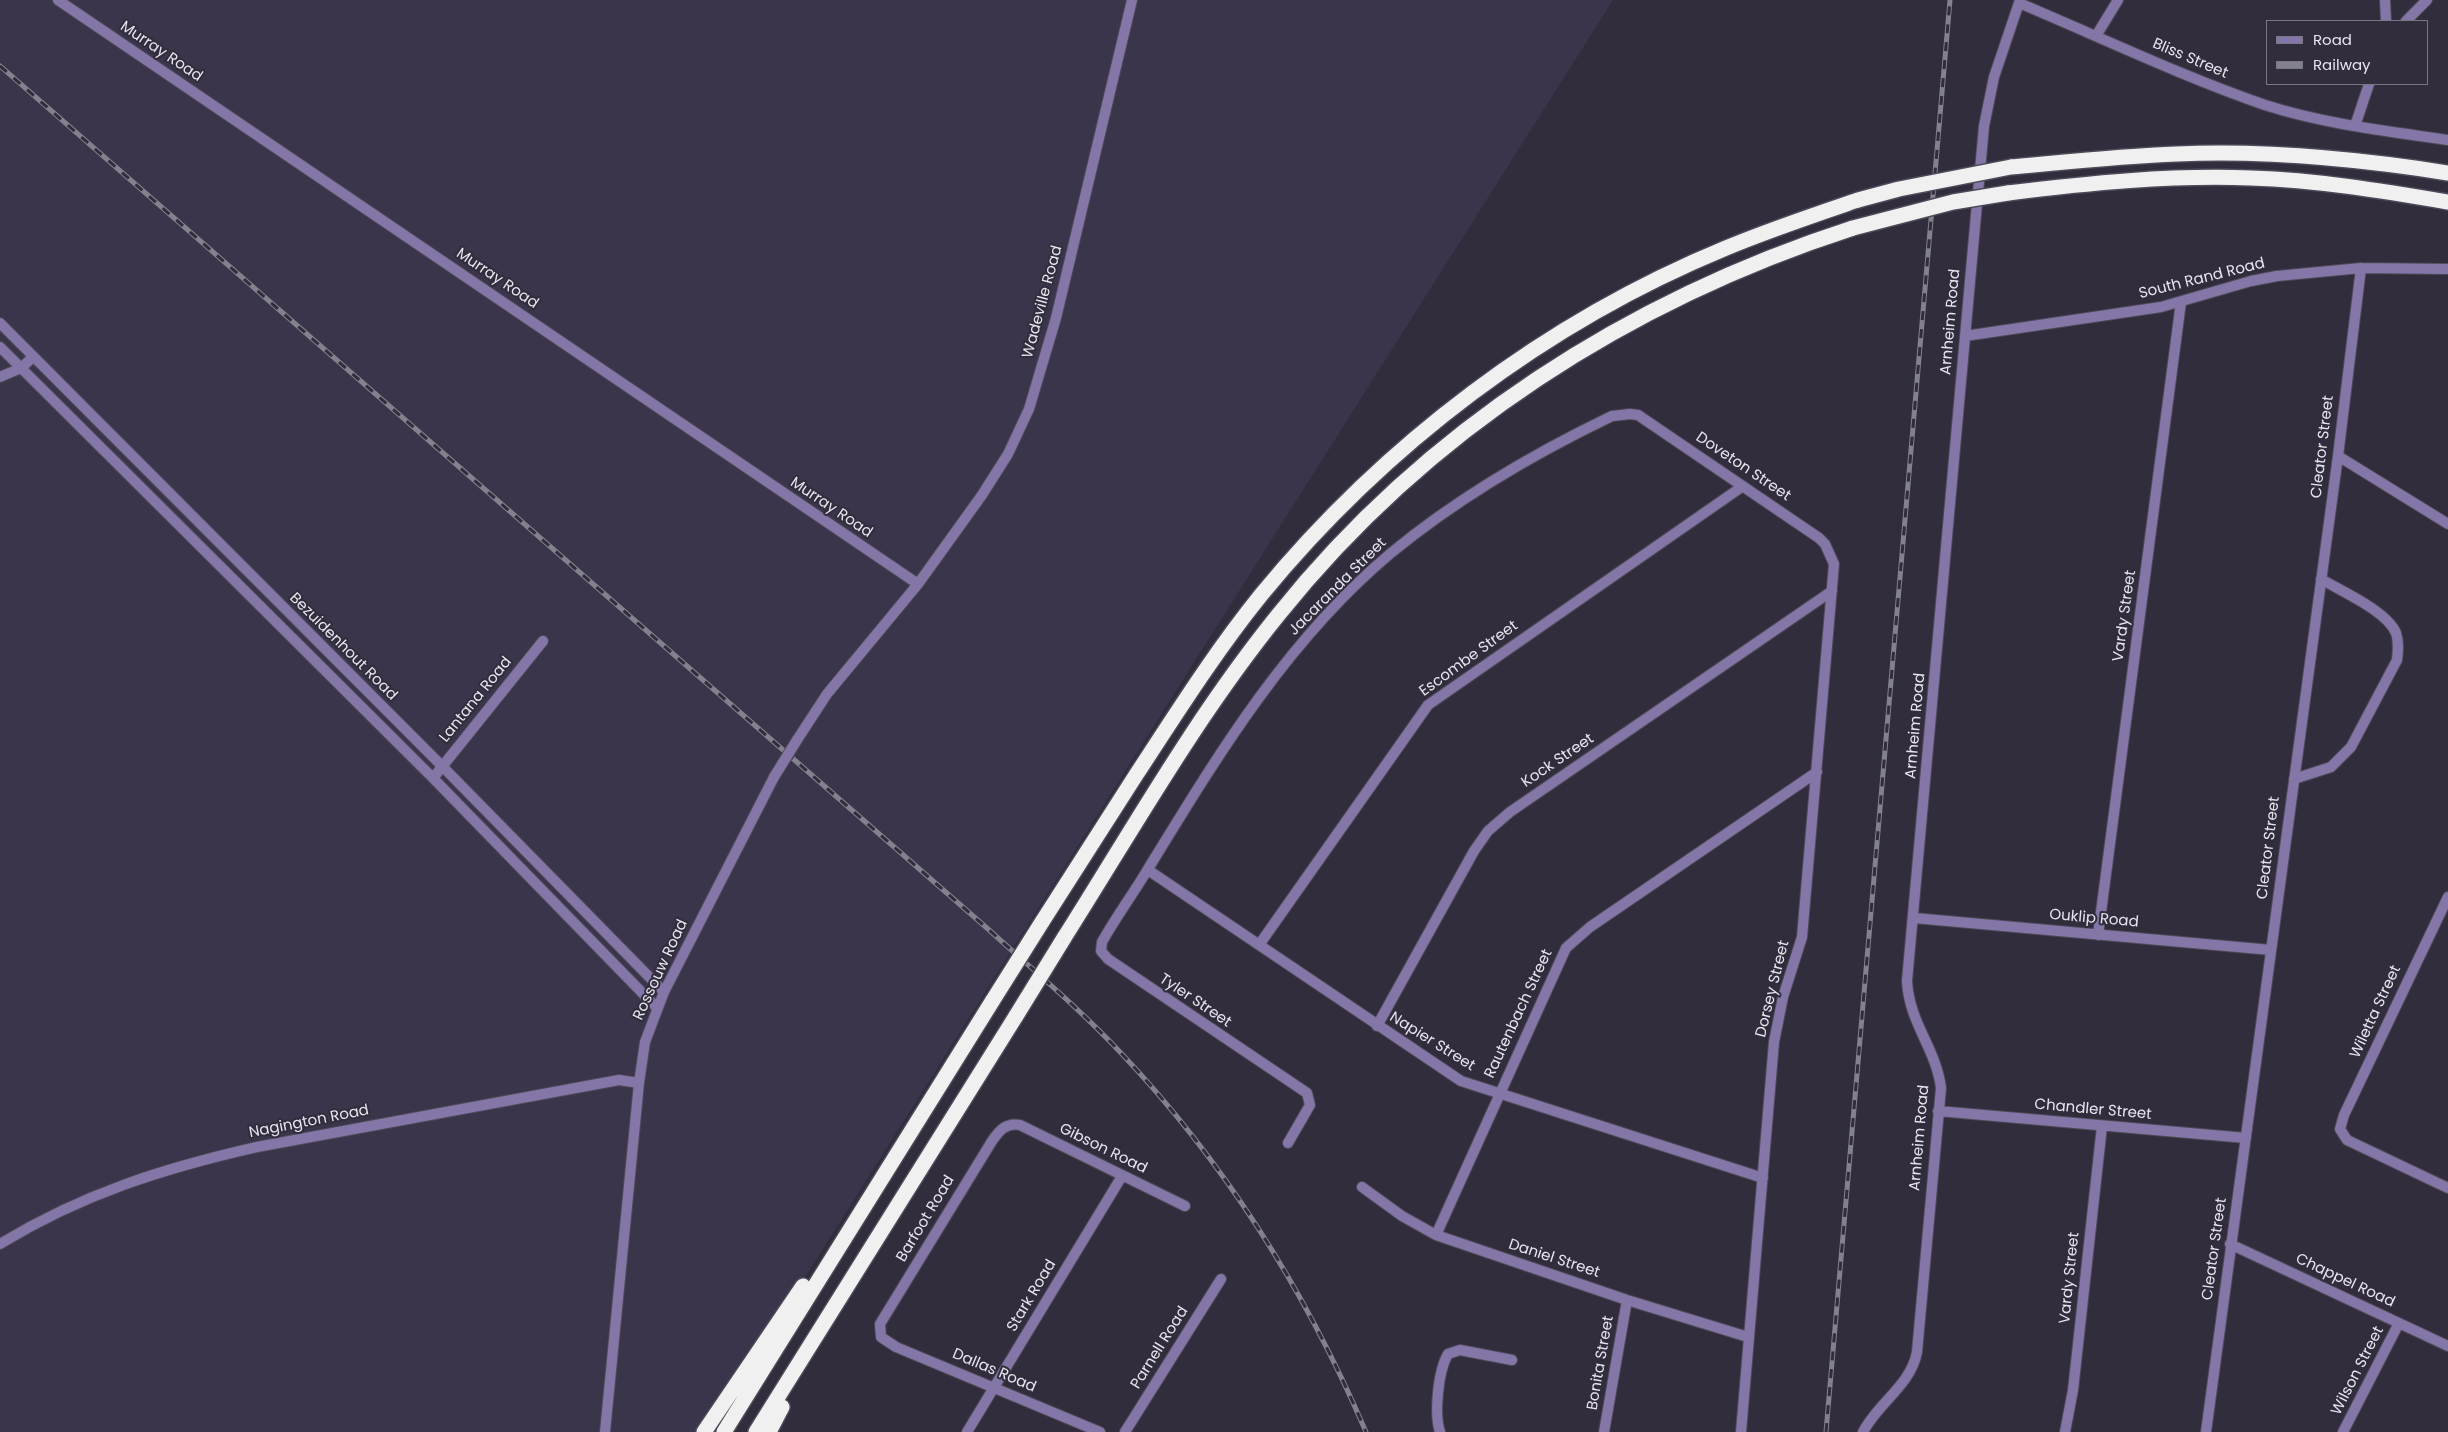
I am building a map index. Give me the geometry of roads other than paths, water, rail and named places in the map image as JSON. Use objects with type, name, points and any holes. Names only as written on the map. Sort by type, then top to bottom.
[{"type":"highway","points":[[724,1432],[1042,922],[1219,650],[1261,595],[1316,533],[1371,477],[1474,392],[1589,316],[1653,282],[1725,248],[1858,200],[1907,187],[2011,167],[2178,154],[2249,154],[2314,157],[2448,173]]},
{"type":"highway","points":[[756,1432],[1195,728],[1238,667],[1279,613],[1332,552],[1389,495],[1440,450],[1493,409],[1604,336],[1666,303],[1736,271],[1797,246],[1853,228],[1953,202],[2094,182],[2180,178],[2252,178],[2319,184],[2448,202]]},
{"type":"highway","points":[[704,1432],[809,1277],[878,1184]]},
{"type":"highway","points":[[769,1432],[799,1364]]},
{"type":"street","name":"Murray Road","points":[[58,0],[918,584]]},
{"type":"street","name":"Wadeville Road","points":[[918,584],[982,495],[1008,454],[1029,410],[1056,318],[1132,0]]},
{"type":"street","points":[[2096,36],[2118,0]]},
{"type":"street","points":[[2385,0],[2386,20]]},
{"type":"street","points":[[2407,20],[2427,0]]},
{"type":"street","name":"Bliss Street","points":[[2019,2],[2096,36],[2266,105],[2355,126],[2448,140]]},
{"type":"street","name":"Arnheim Road","points":[[1863,1432],[1874,1414],[1905,1380],[1916,1362],[1941,1088],[1940,1077],[1914,1019],[1908,994],[1965,336],[1986,117],[1994,77],[2019,2]]},
{"type":"street","points":[[2355,126],[2370,85]]},
{"type":"street","name":"South Rand Road","points":[[1965,336],[2181,302],[2251,280],[2277,276],[2361,268],[2448,269]]},
{"type":"street","name":"Cleator Street","points":[[2206,1432],[2338,456],[2361,268]]},
{"type":"street","name":"Vardy Street","points":[[2098,935],[2181,302]]},
{"type":"street","name":"Bezuidenhout Road","points":[[0,323],[442,766],[664,992]]},
{"type":"street","name":"Bezuidenhout Road","points":[[0,347],[432,778],[657,1008]]},
{"type":"street","points":[[0,376],[21,368],[34,357]]},
{"type":"street","name":"Doveton Street","points":[[1630,414],[1646,420],[1819,538],[1831,555]]},
{"type":"street","name":"Jacaranda Street","points":[[1148,870],[1220,752],[1262,692],[1290,655],[1352,589],[1390,554],[1423,528],[1498,476],[1612,416],[1630,414]]},
{"type":"street","points":[[102,448],[113,437]]},
{"type":"street","points":[[2338,456],[2448,524]]},
{"type":"street","name":"Escombe Street","points":[[1259,945],[1428,705],[1743,486]]},
{"type":"street","points":[[195,541],[206,531]]},
{"type":"street","name":"Dorsey Street","points":[[1741,1432],[1774,1042],[1783,997],[1802,937],[1834,572],[1831,555]]},
{"type":"street","points":[[2294,779],[2331,766],[2351,747],[2397,660],[2399,646],[2396,633],[2385,619],[2320,579]]},
{"type":"street","name":"Rossouw Road","points":[[605,1432],[639,1083],[645,1042],[657,1008],[774,777],[828,694],[918,584]]},
{"type":"street","name":"Kock Street","points":[[1377,1026],[1474,851],[1488,831],[1510,812],[1832,592]]},
{"type":"street","name":"Lantana Road","points":[[432,778],[543,641]]},
{"type":"street","points":[[352,698],[362,687]]},
{"type":"street","name":"Rautenbach Street","points":[[1436,1235],[1562,954],[1571,943],[1590,927],[1817,772]]},
{"type":"street","name":"Napier Street","points":[[1148,870],[1453,1076],[1499,1094],[1763,1178]]},
{"type":"street","name":"Tyler Street","points":[[1148,870],[1102,942],[1101,951],[1108,960],[1307,1093],[1310,1105],[1288,1143]]},
{"type":"street","points":[[548,896],[558,884]]},
{"type":"street","name":"Wiletta Street","points":[[2448,897],[2344,1115],[2340,1129],[2347,1140],[2448,1188]]},
{"type":"street","name":"Ouklip Road","points":[[1914,918],[2271,950]]},
{"type":"street","name":"Nagington Road","points":[[0,1244],[36,1222],[93,1196],[153,1173],[205,1159],[267,1145],[601,1083],[619,1080],[639,1083]]},
{"type":"street","name":"Chandler Street","points":[[1938,1111],[2246,1138]]},
{"type":"street","name":"Gibson Road","points":[[1006,1126],[1020,1125],[1185,1206]]},
{"type":"street","name":"Barfoot Road","points":[[879,1333],[882,1320],[986,1149],[997,1134],[1006,1126]]},
{"type":"street","name":"Vardy Street","points":[[2065,1432],[2074,1380],[2102,1126]]},
{"type":"street","name":"Stark Road","points":[[967,1432],[1122,1176]]},
{"type":"street","name":"Daniel Street","points":[[1362,1188],[1402,1216],[1436,1235],[1627,1300],[1748,1338]]},
{"type":"street","name":"Chappel Road","points":[[2230,1244],[2448,1346]]},
{"type":"street","name":"Parnell Road","points":[[1125,1432],[1221,1279]]},
{"type":"street","name":"Bonita Street","points":[[1604,1432],[1627,1300]]},
{"type":"street","name":"Wilson Street","points":[[2343,1432],[2399,1323]]},
{"type":"street","name":"Dallas Road","points":[[879,1333],[884,1340],[896,1347],[1100,1432]]},
{"type":"street","points":[[1440,1432],[1436,1411],[1444,1363],[1448,1354],[1460,1350],[1512,1360]]},
{"type":"railway","points":[[1826,1432],[1950,0]]},
{"type":"railway","points":[[0,66],[1073,1005],[1121,1053],[1159,1095],[1229,1185],[1290,1280],[1343,1380],[1366,1432]]}]
